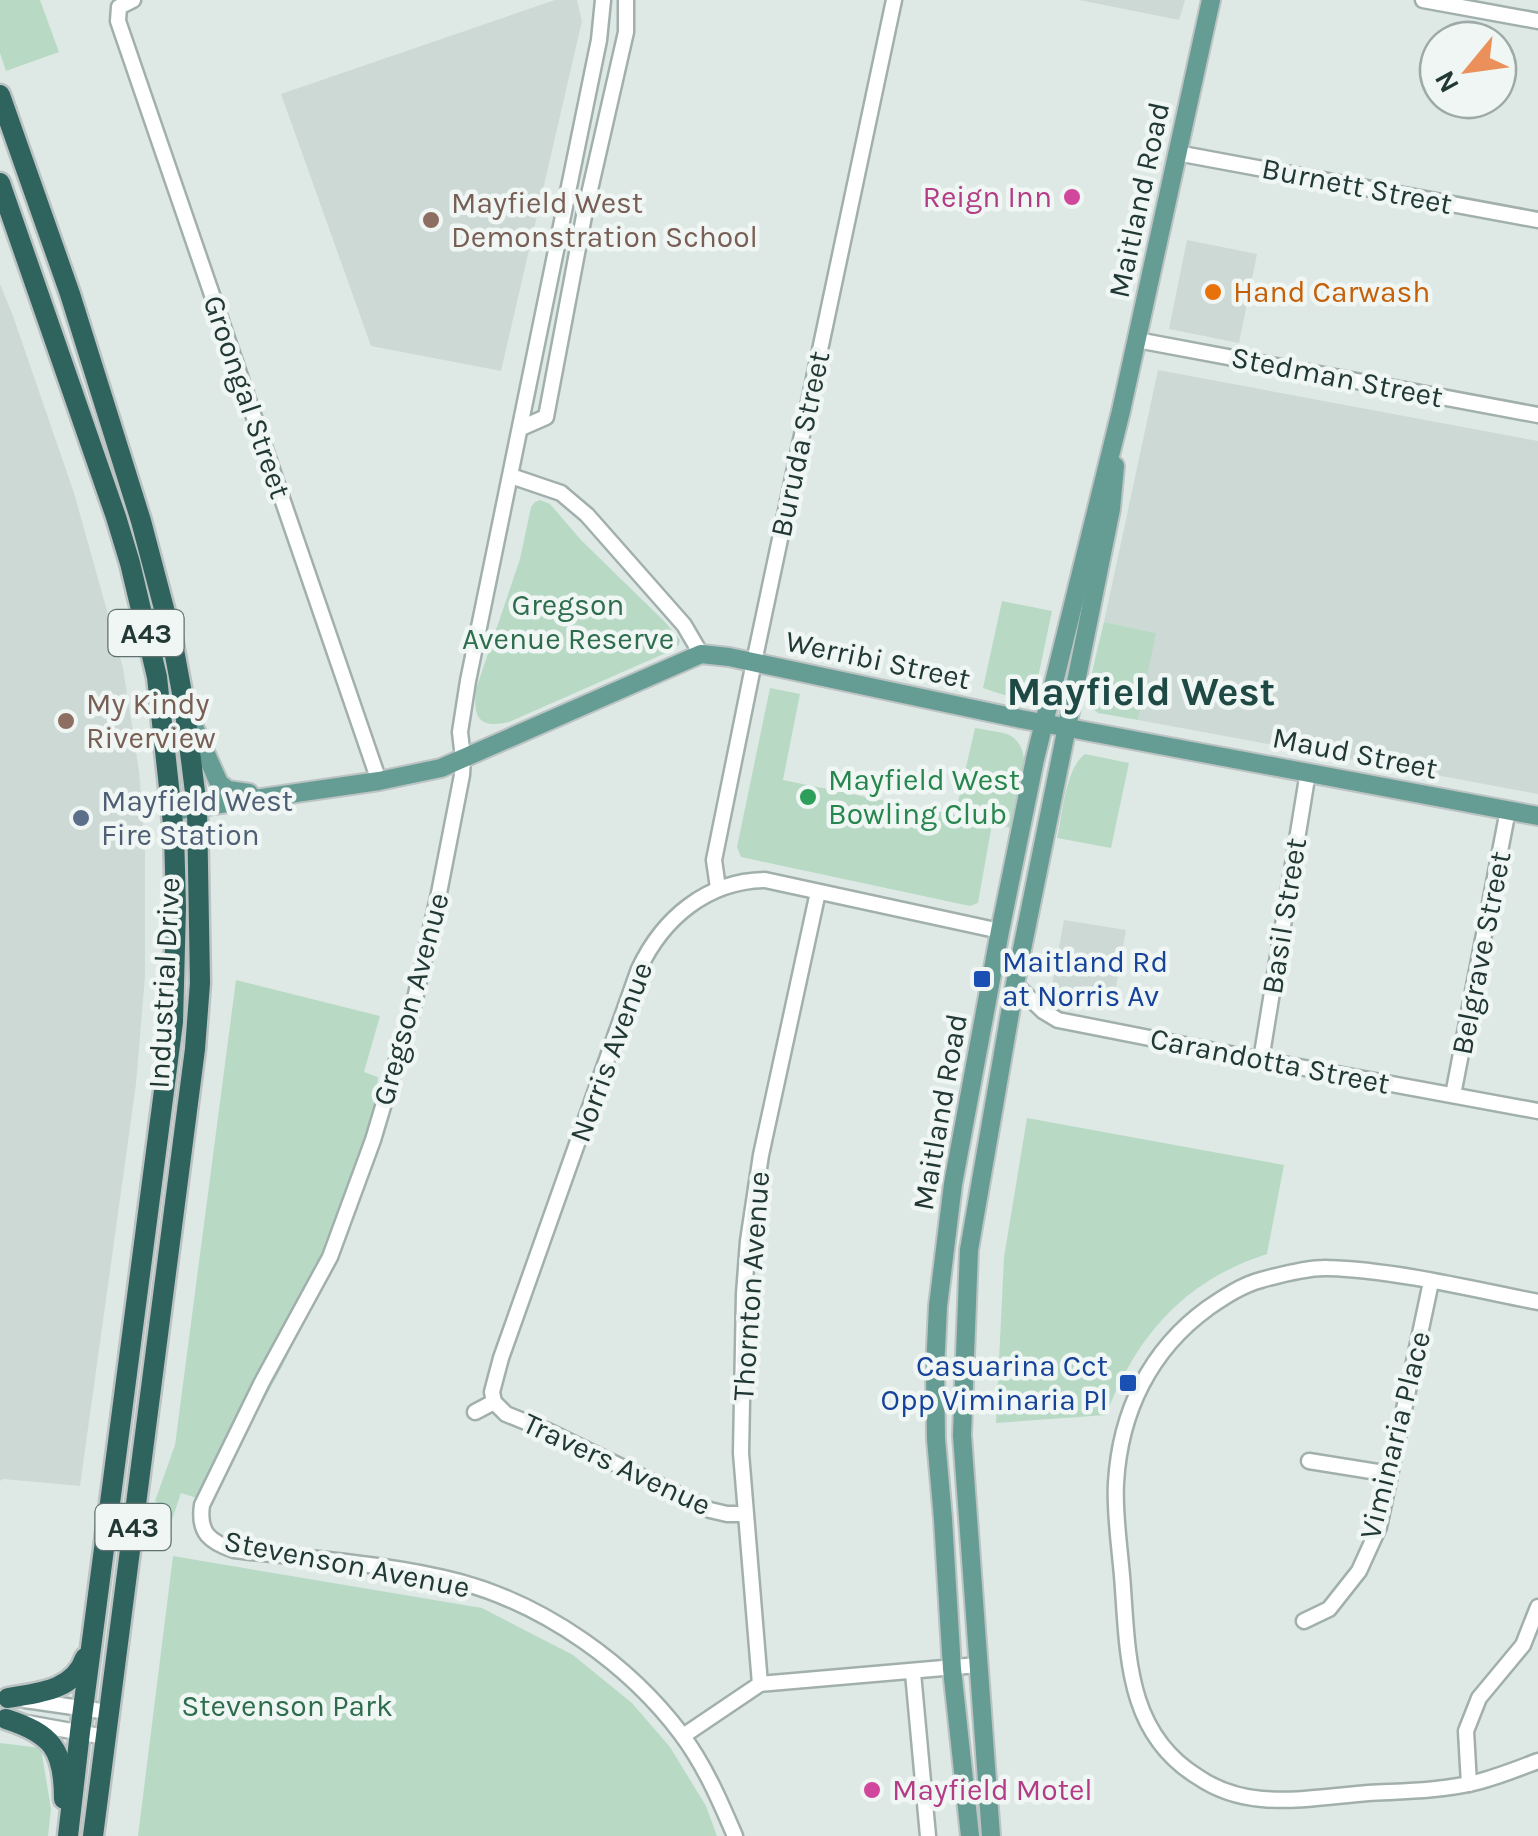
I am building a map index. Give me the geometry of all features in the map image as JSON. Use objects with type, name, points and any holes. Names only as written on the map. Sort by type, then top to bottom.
[{"type":"highway","name":"Industrial Drive","points":[[0,95],[70,294],[141,520],[172,638],[197,808],[200,983],[196,1049],[93,1836]]},
{"type":"highway","name":"Industrial Drive","points":[[0,183],[130,563],[156,678],[172,811],[176,907],[174,1022],[66,1836]]},
{"type":"highway","points":[[4,1708],[70,1681],[83,1665],[93,1632]]},
{"type":"highway","points":[[4,1708],[40,1732],[56,1754],[64,1787],[66,1836]]},
{"type":"main road","name":"Maitland Road","points":[[970,1836],[952,1669],[936,1439],[938,1306],[953,1184],[1044,723],[1121,411],[1211,0]]},
{"type":"main road","name":"Maitland Road","points":[[990,1836],[962,1435],[969,1250],[1015,984],[1111,509],[1121,411]]},
{"type":"main road","name":"Werribi Street","points":[[701,654],[1044,723]]},
{"type":"main road","points":[[172,811],[430,771],[701,654]]},
{"type":"main road","points":[[184,704],[222,786],[234,792],[289,792]]},
{"type":"main road","name":"Maud Street","points":[[1044,723],[1538,816]]},
{"type":"street","name":"Groongal Street","points":[[133,0],[117,13],[134,70],[379,781]]},
{"type":"street","name":"Gregson Avenue","points":[[208,1536],[200,1516],[202,1505],[262,1382],[330,1258],[373,1140],[414,1004],[459,796],[463,758],[460,732],[468,681],[604,0]]},
{"type":"street","name":"Gregson Avenue","points":[[521,428],[546,417],[584,216],[626,32],[626,0]]},
{"type":"street","name":"Buruda Street","points":[[718,888],[714,860],[894,0]]},
{"type":"street","points":[[1422,0],[1538,22]]},
{"type":"street","name":"Burnett Street","points":[[1177,153],[1538,220]]},
{"type":"street","name":"Stedman Street","points":[[1137,340],[1538,415]]},
{"type":"street","points":[[511,476],[561,492],[586,514],[684,626],[701,654]]},
{"type":"street","name":"Basil Street","points":[[1260,1060],[1308,772]]},
{"type":"street","name":"Belgrave Street","points":[[1453,1095],[1508,810]]},
{"type":"street","name":"Norris Avenue","points":[[494,1402],[492,1392],[501,1358],[639,968],[650,944],[673,918],[718,888],[764,880],[1000,931]]},
{"type":"street","name":"Thornton Avenue","points":[[760,1684],[741,1453],[748,1241],[761,1155],[818,892]]},
{"type":"street","name":"Carandotta Street","points":[[1015,984],[1033,1003],[1058,1020],[1538,1110]]},
{"type":"street","points":[[1538,1302],[1324,1268],[1259,1280],[1223,1298],[1176,1334],[1140,1385],[1122,1434],[1116,1485],[1127,1646],[1136,1698],[1148,1727],[1194,1776],[1222,1791],[1262,1799],[1300,1799],[1469,1784],[1538,1761]]},
{"type":"street","name":"Viminaria Place","points":[[1304,1621],[1330,1609],[1359,1571],[1379,1526],[1431,1282]]},
{"type":"street","points":[[475,1412],[494,1402]]},
{"type":"street","name":"Travers Avenue","points":[[494,1402],[506,1414],[710,1510],[744,1514]]},
{"type":"street","points":[[1309,1461],[1390,1474]]},
{"type":"street","name":"Stevenson Avenue","points":[[208,1536],[218,1545],[234,1550],[407,1570],[462,1582],[516,1602],[558,1625],[645,1692],[682,1736],[714,1787],[734,1836]]},
{"type":"street","points":[[1469,1784],[1466,1731],[1479,1698],[1524,1645],[1538,1607]]},
{"type":"street","points":[[682,1736],[760,1684],[978,1666]]},
{"type":"street","points":[[913,1673],[928,1836]]},
{"type":"street","points":[[4,1708],[83,1708],[108,1712]]},
{"type":"street","points":[[4,1708],[106,1737]]},
{"type":"shaded area","name":"Mayfield West Demonstration School","points":[[555,0],[577,0],[582,21],[501,371],[371,346],[281,94]]},
{"type":"shaded area","points":[[1079,0],[1185,0],[1179,20]]},
{"type":"shaded area","name":"Hand Carwash","points":[[1187,240],[1257,254],[1239,343],[1169,329]]},
{"type":"shaded area","points":[[0,284],[74,493],[123,668],[139,771],[145,846],[145,976],[136,1084],[80,1486],[0,1481]]},
{"type":"shaded area","points":[[1158,370],[1538,441],[1538,794],[1138,720],[1155,633],[1104,622]]},
{"type":"shaded area","points":[[1064,920],[1126,930],[1112,1009],[1050,997]]},
{"type":"green space","points":[[0,0],[40,0],[59,52],[6,71],[0,53]]},
{"type":"green space","name":"Gregson Avenue Reserve","points":[[540,500],[550,504],[665,622],[680,640],[679,645],[509,722],[490,724],[477,714],[476,689],[520,559],[531,507]]},
{"type":"green space","points":[[1002,601],[1052,611],[1035,692],[1028,695],[1009,696],[983,688]]},
{"type":"green space","points":[[1104,622],[1156,633],[1138,720],[1098,713],[1090,704],[1090,683]]},
{"type":"green space","name":"Mayfield West Bowling Club","points":[[770,688],[800,694],[783,780],[955,815],[975,728],[1007,734],[1016,741],[1022,750],[1025,777],[1016,829],[992,824],[978,903],[970,906],[741,857],[737,847]]},
{"type":"green space","points":[[1085,754],[1129,763],[1111,848],[1057,838],[1069,781]]},
{"type":"green space","points":[[236,980],[380,1016],[364,1072],[378,1077],[370,1144],[357,1202],[283,1365],[229,1463],[203,1500],[181,1493],[162,1549],[167,1508],[155,1501],[175,1445]]},
{"type":"green space","points":[[1027,1118],[1284,1165],[1267,1254],[1211,1279],[1167,1315],[1132,1360],[1106,1415],[996,1423],[1004,1257]]},
{"type":"green space","name":"Stevenson Park","points":[[173,1556],[482,1608],[573,1655],[632,1703],[670,1747],[706,1806],[717,1836],[138,1836]]},
{"type":"green space","points":[[0,1743],[41,1748],[51,1809],[48,1836],[0,1836]]},
{"type":"place","name":"Reign Inn","points":[[1072,197]]},
{"type":"place","name":"Mayfield West Demonstration School","points":[[431,220]]},
{"type":"place","name":"Hand Carwash","points":[[1213,292]]},
{"type":"place","name":"My Kindy Riverview","points":[[66,721]]},
{"type":"place","name":"Mayfield West Bowling Club","points":[[808,797]]},
{"type":"place","name":"Mayfield West Fire Station","points":[[81,818]]},
{"type":"place","name":"Maitland Rd at Norris Av","points":[[982,979]]},
{"type":"place","name":"Casuarina Cct Opp Viminaria Pl","points":[[1128,1383]]},
{"type":"place","name":"Mayfield Motel","points":[[872,1790]]},
{"type":"district","name":"Mayfield West","points":[[1141,691]]}]
